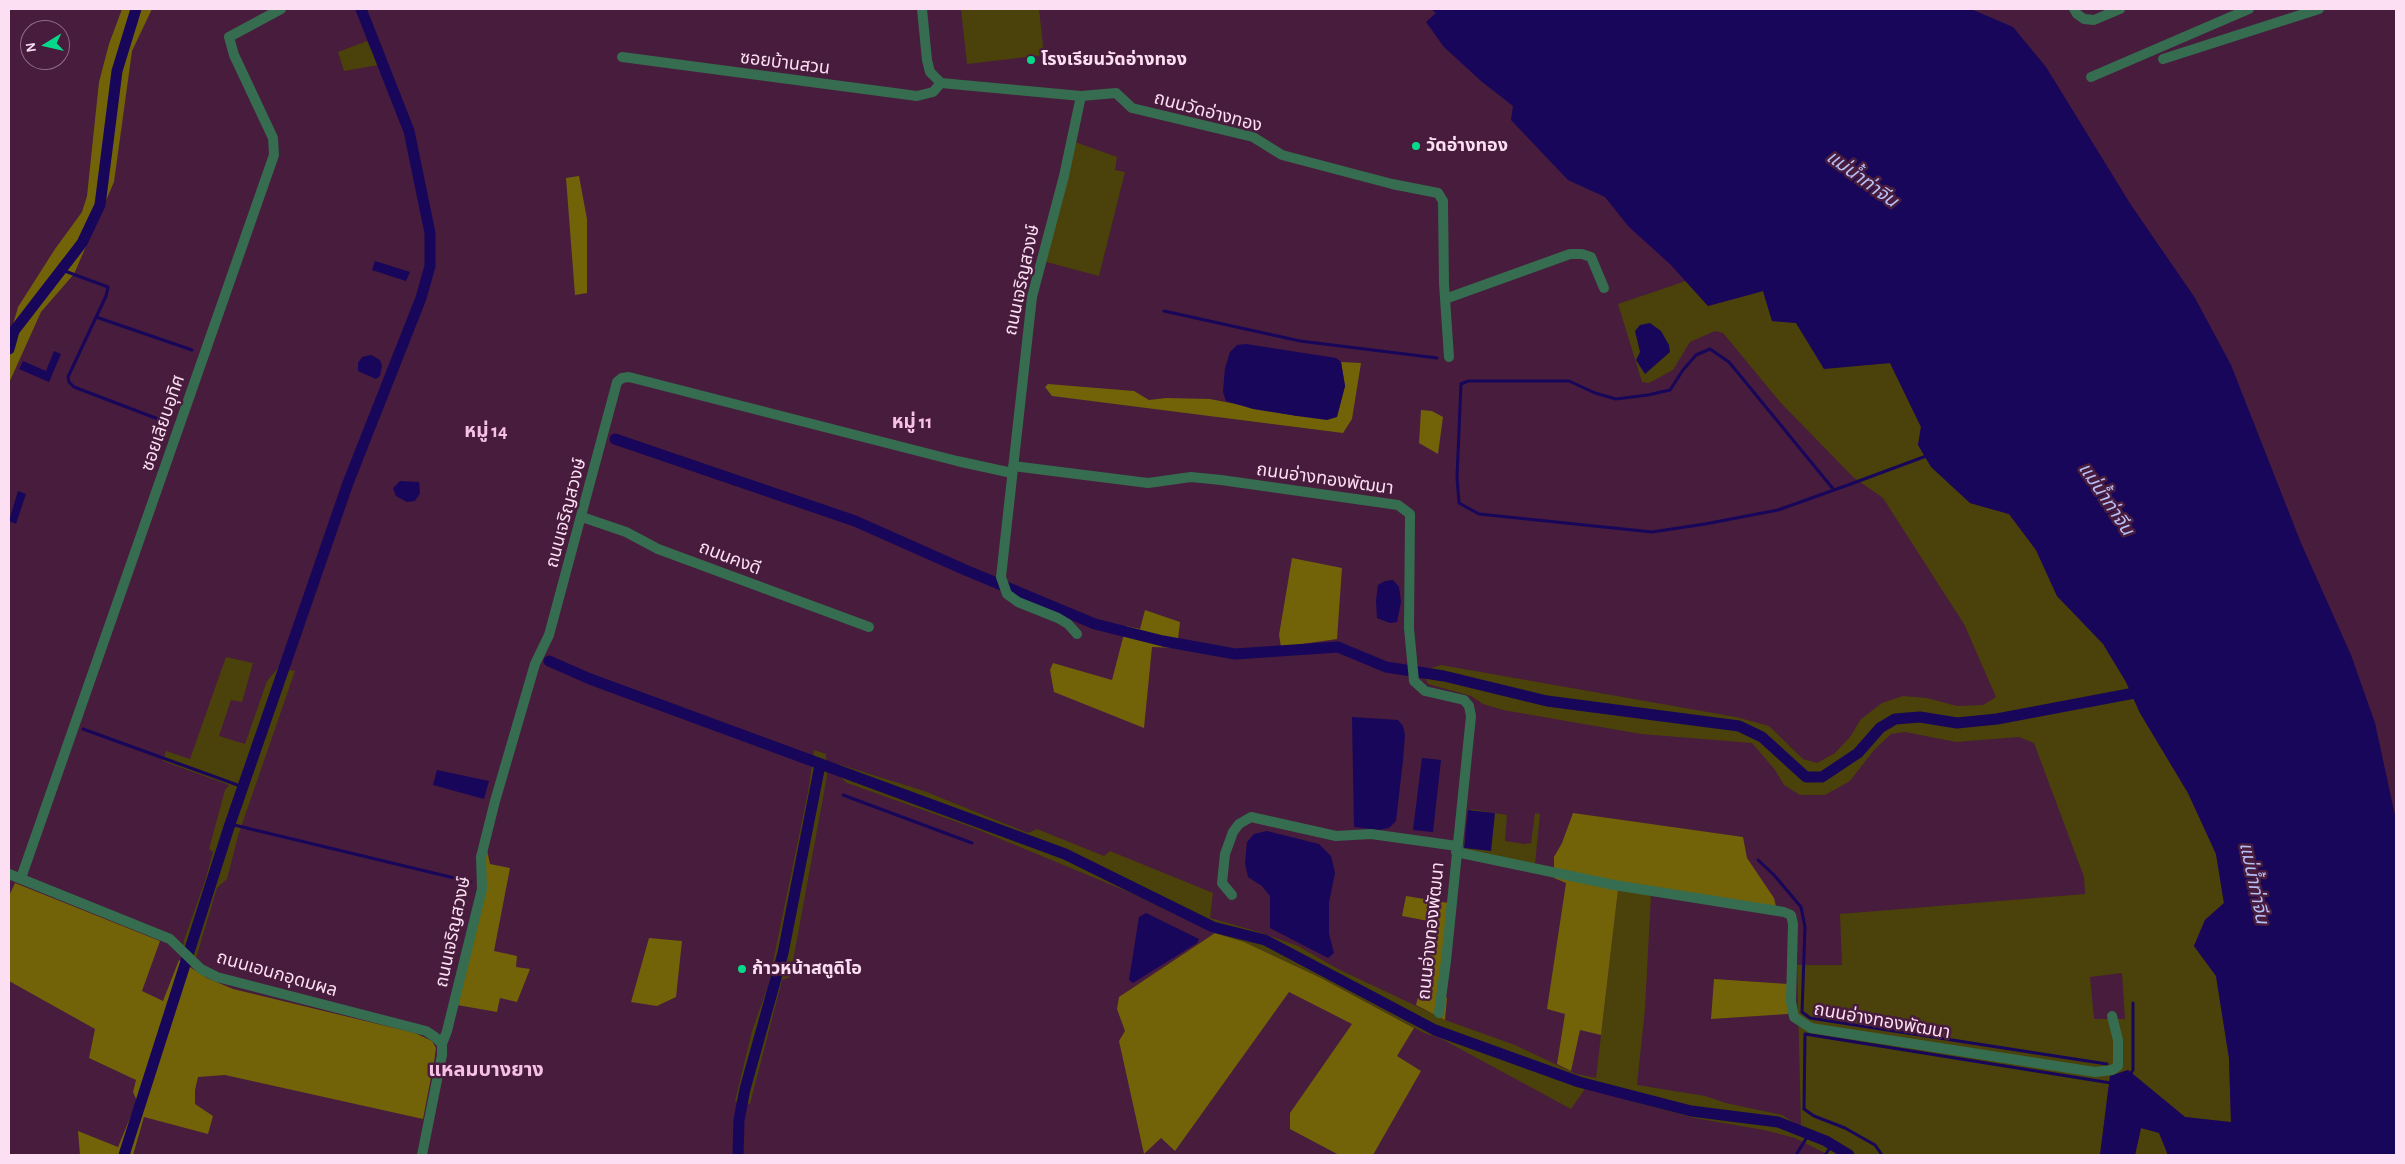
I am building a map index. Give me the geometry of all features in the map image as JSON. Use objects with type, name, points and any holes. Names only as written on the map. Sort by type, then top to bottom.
[{"type":"street","name":"ซอยเลียบอุทิศ","points":[[20,878],[274,155],[273,138],[234,55],[229,37],[281,9]]},
{"type":"street","points":[[922,9],[930,72],[941,83]]},
{"type":"street","points":[[2074,9],[2084,19],[2094,20],[2120,9]]},
{"type":"street","points":[[2091,77],[2249,9]]},
{"type":"street","points":[[2163,59],[2319,9]]},
{"type":"street","points":[[2222,20],[2235,36]]},
{"type":"street","name":"ซอยบ้านสวน","points":[[622,57],[917,96],[933,92],[941,83]]},
{"type":"street","name":"ถนนวัดอ่างทอง","points":[[941,83],[1081,96],[1116,93],[1132,108],[1253,137],[1289,156],[1392,184],[1438,193],[1443,201],[1448,357]]},
{"type":"street","name":"ถนนเจริญสวงษ์","points":[[1077,634],[1068,624],[1058,618],[1018,602],[1007,594],[1002,582],[1012,470],[1032,297],[1064,176],[1081,96]]},
{"type":"street","points":[[1445,299],[1570,254],[1582,254],[1591,257],[1604,288]]},
{"type":"street","name":"ถนนเจริญสวงษ์","points":[[442,1044],[447,1031],[482,889],[481,857],[494,801],[535,664],[549,635],[582,517],[614,388],[622,378],[691,392],[957,462],[1012,470]]},
{"type":"street","name":"ถนนอ่างทองพัฒนา","points":[[1012,470],[1148,483],[1191,477],[1221,480],[1398,505],[1410,514],[1410,654],[1414,681],[1425,691],[1464,700],[1469,706],[1470,716],[1446,961],[1439,1013]]},
{"type":"street","name":"ถนนคงดี","points":[[582,517],[626,532],[658,548],[869,627]]},
{"type":"street","name":"ถนนอ่างทองพัฒนา","points":[[1232,895],[1222,883],[1226,854],[1236,828],[1245,819],[1251,817],[1336,836],[1372,834],[1456,849],[1614,884],[1784,912],[1791,915],[1793,924],[1791,1001],[1794,1017],[1810,1028],[2095,1072],[2112,1070],[2118,1066],[2118,1040],[2112,1016]]},
{"type":"street","name":"ถนนเอนกอุดมผล","points":[[9,874],[170,939],[201,969],[217,977],[426,1031],[442,1044]]},
{"type":"street","points":[[422,1155],[440,1068],[442,1044]]},
{"type":"shaded area","points":[[122,9],[152,9],[132,51],[114,182],[74,274],[41,312],[9,383],[9,339],[18,307],[55,249],[82,212],[87,196],[99,82],[109,44]]},
{"type":"shaded area","points":[[961,9],[1039,9],[1044,55],[967,64]]},
{"type":"shaded area","points":[[367,41],[379,65],[344,71],[338,52]]},
{"type":"shaded area","points":[[1075,142],[1117,157],[1115,170],[1125,172],[1099,276],[1046,262]]},
{"type":"shaded area","points":[[579,176],[587,219],[587,293],[575,295],[566,178]]},
{"type":"shaded area","points":[[1686,281],[1708,306],[1763,291],[1772,321],[1796,323],[1824,368],[1890,363],[1921,427],[1918,445],[1970,503],[2009,514],[2036,550],[2057,596],[2103,643],[2126,682],[2140,713],[2188,793],[2216,854],[2224,903],[2205,920],[2194,946],[2216,976],[2229,1058],[2231,1123],[2185,1117],[2128,1070],[2110,1076],[2100,1155],[1829,1155],[1795,1138],[1764,1130],[1694,1118],[1635,1102],[1587,1086],[1571,1109],[1440,1038],[1424,1033],[1321,978],[1244,942],[1211,932],[1131,893],[974,828],[847,783],[841,778],[838,764],[924,791],[1028,833],[1037,829],[1104,856],[1110,851],[1213,893],[1210,918],[1259,932],[1298,946],[1338,969],[1448,1021],[1515,1045],[1576,1074],[1596,1078],[1618,890],[1651,895],[1645,1009],[1637,1085],[1705,1096],[1726,1103],[1782,1115],[1801,1127],[1797,965],[1842,965],[1840,914],[2085,894],[2084,877],[2034,743],[2019,737],[1956,742],[1905,732],[1891,734],[1874,750],[1850,781],[1825,795],[1800,795],[1784,785],[1775,770],[1752,743],[1641,734],[1503,710],[1483,704],[1471,696],[1428,684],[1422,671],[1441,665],[1736,717],[1769,726],[1803,759],[1817,763],[1835,753],[1850,737],[1861,719],[1882,703],[1903,696],[1927,698],[1957,706],[1983,705],[1996,697],[1964,624],[1883,498],[1853,477],[1780,402],[1723,333],[1715,331],[1690,342],[1673,370],[1649,383],[1642,382],[1618,304]],"holes":[[[2122,973],[2125,1019],[2094,1019],[2090,977]]]},
{"type":"shaded area","points":[[1341,362],[1361,363],[1352,419],[1343,433],[1052,396],[1045,387],[1048,384],[1134,391],[1149,400],[1166,398],[1210,399],[1297,416],[1337,416],[1345,386]]},
{"type":"shaded area","points":[[1421,410],[1432,411],[1443,417],[1438,454],[1419,443]]},
{"type":"shaded area","points":[[1292,558],[1342,568],[1337,639],[1281,647],[1279,635]]},
{"type":"shaded area","points":[[1145,610],[1180,622],[1177,648],[1152,647],[1144,728],[1054,692],[1050,670],[1053,663],[1112,680],[1126,626],[1140,629]]},
{"type":"shaded area","points":[[226,657],[253,663],[242,702],[231,700],[219,736],[245,744],[267,681],[278,668],[295,671],[238,836],[227,879],[217,888],[196,958],[183,946],[184,940],[205,881],[213,852],[209,849],[225,790],[229,785],[163,761],[166,751],[190,759]]},
{"type":"shaded area","points":[[814,750],[826,754],[827,776],[790,977],[782,980],[750,1104],[735,1101],[752,1031],[768,986],[808,792]]},
{"type":"shaded area","points":[[1471,809],[1507,815],[1505,841],[1525,844],[1531,843],[1535,813],[1540,814],[1535,864],[1462,852]]},
{"type":"shaded area","points":[[1573,813],[1743,837],[1747,858],[1774,898],[1778,915],[1618,890],[1601,1035],[1580,1030],[1571,1071],[1557,1064],[1565,1014],[1547,1009],[1566,883],[1554,878],[1554,857],[1562,843]]},
{"type":"shaded area","points":[[487,850],[490,864],[510,868],[494,951],[517,956],[516,967],[530,969],[517,1002],[500,998],[497,1012],[457,1005]]},
{"type":"shaded area","points":[[15,883],[160,941],[142,991],[163,1001],[179,960],[207,978],[233,989],[415,1033],[432,1041],[436,1048],[423,1119],[225,1075],[198,1077],[195,1090],[195,1104],[213,1116],[208,1134],[144,1117],[133,1155],[80,1155],[78,1131],[118,1147],[137,1101],[133,1092],[136,1080],[89,1058],[95,1029],[9,981],[9,896]]},
{"type":"shaded area","points":[[1406,896],[1455,904],[1441,994],[1447,998],[1445,1020],[1416,1005],[1434,935],[1434,922],[1402,916]]},
{"type":"shaded area","points":[[1215,933],[1244,942],[1321,978],[1414,1028],[1397,1056],[1421,1071],[1373,1155],[1339,1155],[1290,1129],[1290,1113],[1352,1024],[1289,992],[1175,1151],[1161,1138],[1144,1154],[1119,1041],[1125,1031],[1117,1009],[1119,997]]},
{"type":"shaded area","points":[[649,938],[682,941],[676,997],[657,1006],[631,1002]]},
{"type":"shaded area","points":[[1714,979],[1788,984],[1788,1014],[1711,1019]]},
{"type":"shaded area","points":[[2141,1128],[2159,1132],[2168,1155],[2135,1155]]},
{"type":"water","name":"แม่น้ำท่าจีน","points":[[1431,9],[1971,9],[2013,27],[2046,67],[2131,205],[2195,298],[2231,365],[2301,543],[2351,655],[2375,723],[2396,820],[2396,1155],[2168,1155],[2159,1133],[2141,1128],[2135,1155],[2100,1155],[2110,1076],[2128,1070],[2185,1117],[2231,1122],[2229,1058],[2216,976],[2194,946],[2205,920],[2224,903],[2216,854],[2188,793],[2140,713],[2126,682],[2103,644],[2057,596],[2036,550],[2009,514],[1970,503],[1931,467],[1918,445],[1921,427],[1890,363],[1824,369],[1796,323],[1772,321],[1763,291],[1708,306],[1670,264],[1629,227],[1605,197],[1568,180],[1511,120],[1513,106],[1481,81],[1444,47],[1426,22],[1436,13]]},
{"type":"water","points":[[375,261],[410,272],[406,281],[372,270]]},
{"type":"water","points":[[1650,323],[1661,331],[1669,345],[1670,352],[1645,374],[1636,360],[1640,352],[1635,331],[1640,325]]},
{"type":"water","points":[[1246,344],[1336,358],[1341,362],[1345,386],[1337,417],[1327,420],[1297,416],[1253,409],[1226,401],[1223,392],[1225,368],[1230,352],[1237,345]]},
{"type":"water","points":[[54,351],[61,354],[49,382],[19,369],[23,361],[46,371]]},
{"type":"water","points":[[371,355],[380,360],[382,366],[380,376],[376,379],[358,371],[358,363],[362,357]]},
{"type":"water","points":[[400,481],[419,482],[420,493],[415,501],[407,502],[396,496],[393,488]]},
{"type":"water","points":[[18,491],[26,494],[16,524],[9,521]]},
{"type":"water","points":[[1393,580],[1399,587],[1401,602],[1397,622],[1390,623],[1377,618],[1376,601],[1378,585],[1385,581]]},
{"type":"water","points":[[1352,717],[1398,720],[1403,726],[1405,735],[1396,821],[1389,828],[1378,830],[1354,827]]},
{"type":"water","points":[[1422,758],[1441,760],[1433,832],[1413,830]]},
{"type":"water","points":[[437,770],[489,781],[484,799],[433,785]]},
{"type":"water","points":[[1468,810],[1495,813],[1491,851],[1464,848]]},
{"type":"water","points":[[1267,831],[1319,844],[1331,856],[1335,873],[1329,902],[1329,934],[1334,953],[1328,958],[1270,928],[1270,896],[1262,886],[1248,877],[1245,863],[1247,842],[1254,834]]},
{"type":"water","points":[[1146,913],[1199,939],[1197,943],[1133,983],[1129,980],[1139,917]]},
{"type":"waterway","points":[[9,349],[14,331],[82,243],[100,205],[117,71],[136,9]]},
{"type":"waterway","points":[[124,1155],[230,824],[348,483],[421,298],[430,266],[430,233],[409,131],[361,9]]},
{"type":"waterway","points":[[62,270],[108,287],[106,296],[68,377],[69,382],[74,387],[166,422]]},
{"type":"waterway","points":[[1164,311],[1300,341],[1437,358]]},
{"type":"waterway","points":[[96,317],[192,350]]},
{"type":"waterway","points":[[1834,490],[1729,362],[1710,349],[1696,355],[1670,390],[1648,395],[1616,399],[1595,393],[1569,381],[1468,381],[1461,384],[1457,477],[1459,503],[1479,514],[1652,532],[1778,510],[1848,485],[1929,455]]},
{"type":"waterway","points":[[615,439],[855,521],[963,569],[1095,624],[1163,641],[1235,654],[1338,647],[1386,667],[1444,676],[1547,701],[1739,726],[1762,737],[1806,777],[1822,777],[1858,753],[1880,728],[1895,719],[1920,717],[1957,723],[1997,719],[2145,691]]},
{"type":"waterway","points":[[549,661],[590,679],[1065,854],[1213,927],[1265,940],[1435,1030],[1579,1082],[1691,1111],[1778,1122],[1826,1141],[1849,1155]]},
{"type":"waterway","points":[[83,729],[243,787]]},
{"type":"waterway","points":[[738,1155],[739,1120],[745,1089],[783,953],[820,765]]},
{"type":"waterway","points":[[843,795],[972,843]]},
{"type":"waterway","points":[[230,824],[471,882]]},
{"type":"waterway","points":[[1758,860],[1774,875],[1801,907],[1805,927],[1802,1012],[1810,1018],[2107,1064]]},
{"type":"waterway","points":[[2129,1076],[2133,1070],[2133,1003]]},
{"type":"waterway","points":[[1882,1155],[1875,1145],[1845,1128],[1814,1116],[1804,1109],[1805,1034],[2111,1083]]},
{"type":"waterway","points":[[1796,1155],[1809,1134]]},
{"type":"waterway","points":[[1825,1155],[1832,1145]]},
{"type":"place","name":"โรงเรียนวัดอ่างทอง","points":[[1031,60]]},
{"type":"place","name":"วัดอ่างทอง","points":[[1416,146]]},
{"type":"place","name":"ก้าวหน้าสตูดิโอ","points":[[742,969]]},
{"type":"district","name":"หมู่ 11","points":[[912,422]]},
{"type":"district","name":"หมู่ 14","points":[[486,431]]},
{"type":"district","name":"แหลมบางยาง","points":[[486,1070]]}]
